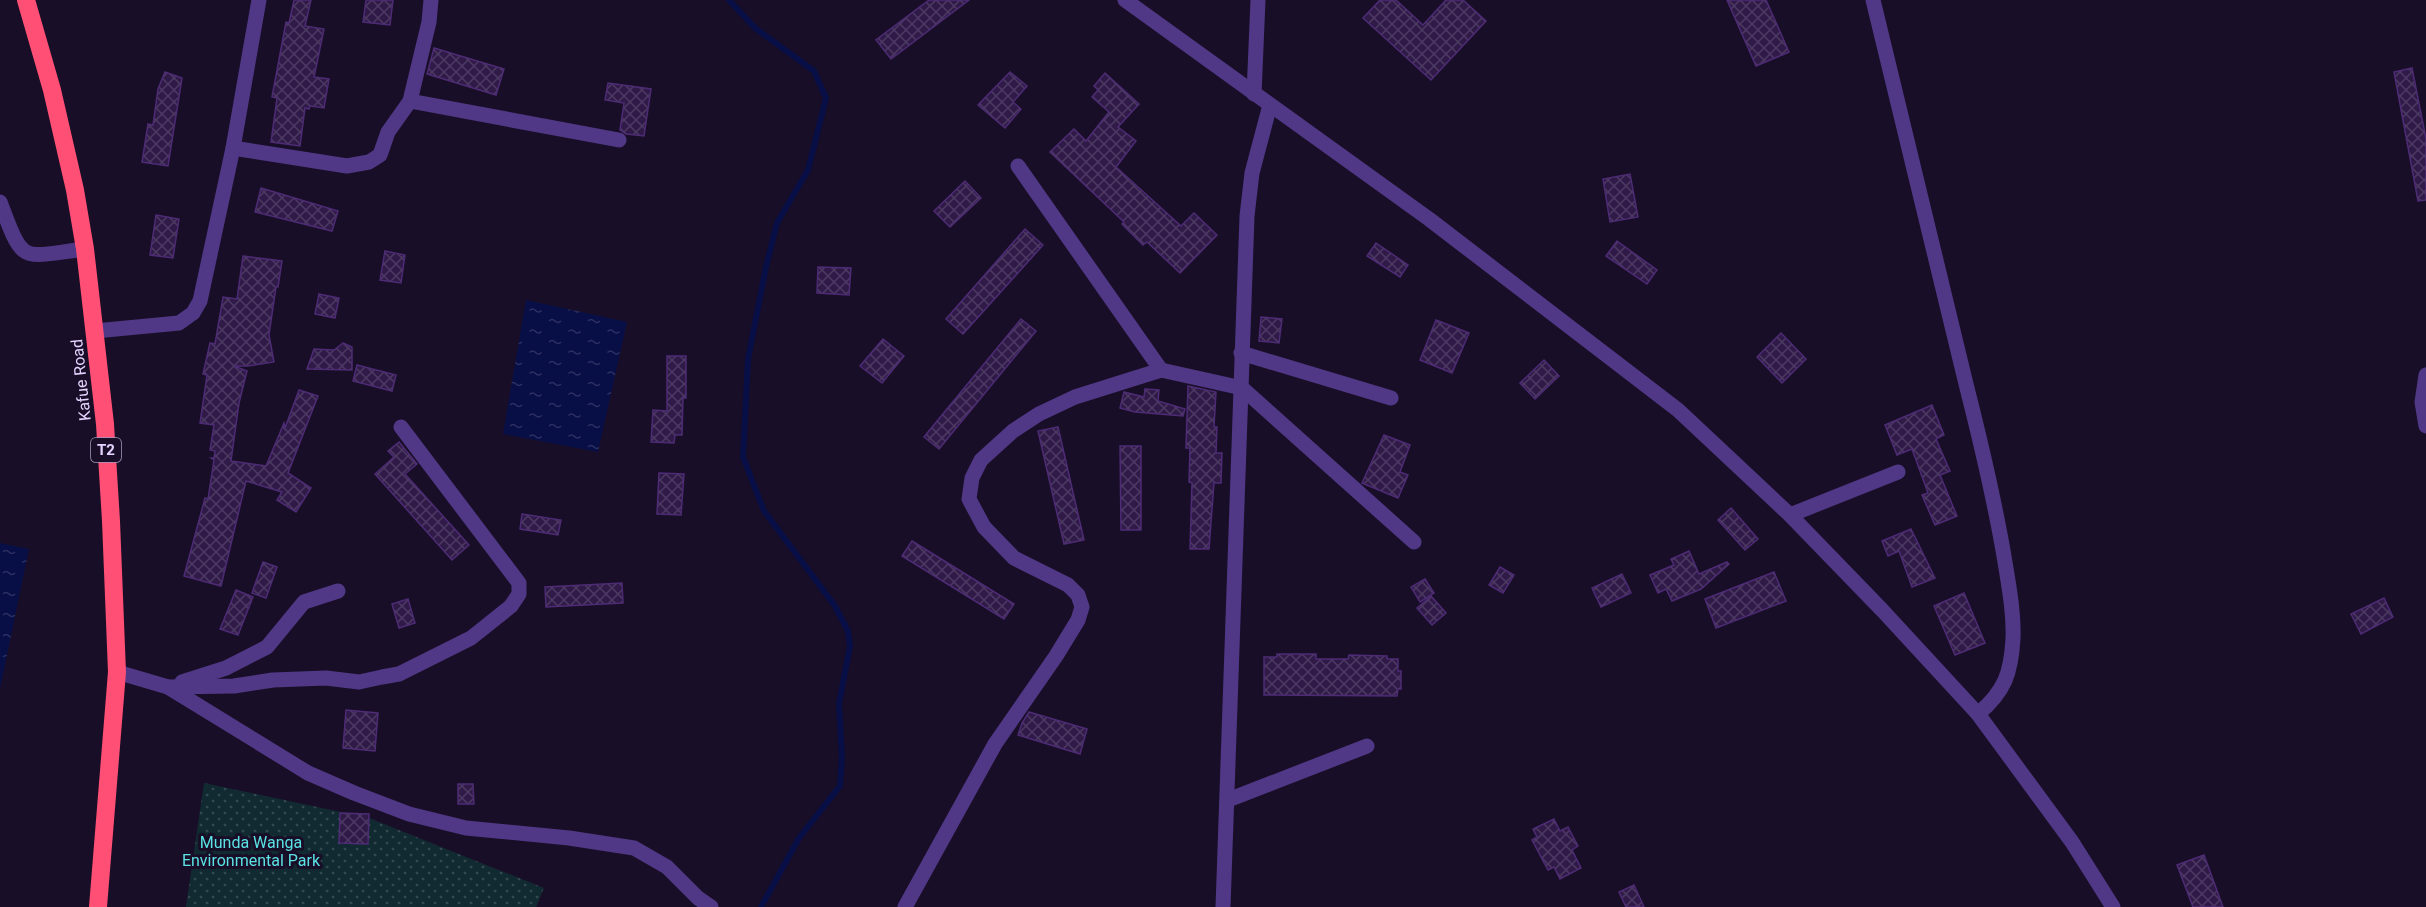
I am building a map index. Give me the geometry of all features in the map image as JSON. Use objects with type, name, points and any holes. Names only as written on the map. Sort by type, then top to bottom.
[{"type":"highway","name":"Kafue Road","points":[[26,0],[52,90],[75,190],[85,249],[95,331],[110,500],[117,672],[98,907]]},
{"type":"street","points":[[95,331],[178,323],[193,313],[200,301],[233,148],[259,0]]},
{"type":"street","points":[[233,148],[347,166],[369,162],[380,155],[388,132],[410,100],[429,22],[431,0]]},
{"type":"street","points":[[1125,0],[1429,219],[1678,410],[1790,515],[1978,714],[2072,842],[2113,907]]},
{"type":"street","points":[[1254,94],[1258,0]]},
{"type":"street","points":[[1873,0],[1990,478],[2010,598],[2013,638],[2010,665],[2003,687],[1995,700],[1978,714]]},
{"type":"street","points":[[410,100],[620,140]]},
{"type":"street","points":[[1223,907],[1247,216],[1252,173],[1270,105]]},
{"type":"street","points":[[1018,166],[1161,370]]},
{"type":"street","points":[[0,202],[21,251],[31,256],[85,249]]},
{"type":"street","points":[[1241,353],[1391,398]]},
{"type":"street","points":[[905,907],[995,744],[1067,638],[1078,620],[1082,607],[1078,595],[1068,585],[1014,558],[984,527],[969,499],[972,478],[981,460],[1013,431],[1039,414],[1075,397],[1161,370],[1242,388],[1414,542]]},
{"type":"street","points":[[2426,375],[2422,402],[2426,426]]},
{"type":"street","points":[[168,687],[234,686],[273,680],[326,678],[359,682],[399,674],[471,638],[511,606],[519,594],[519,583],[401,427]]},
{"type":"street","points":[[1790,515],[1898,472]]},
{"type":"street","points":[[168,687],[226,668],[267,647],[304,602],[339,591]]},
{"type":"street","points":[[117,672],[168,687],[308,773],[410,814],[466,828],[569,838],[634,848],[667,867],[698,898],[711,907]]},
{"type":"street","points":[[1228,800],[1367,746]]},
{"type":"green space","name":"Munda Wanga Environmental Park","points":[[204,783],[369,818],[544,888],[536,907],[186,907]]},
{"type":"water","points":[[526,300],[627,322],[598,452],[503,434]]},
{"type":"water","points":[[0,543],[29,549],[0,689]]},
{"type":"building","points":[[294,0],[311,0],[305,26],[324,29],[314,77],[329,79],[324,108],[310,106],[309,109],[305,108],[300,146],[271,142],[277,98],[272,97],[286,22],[289,23]]},
{"type":"building","points":[[366,0],[393,0],[390,25],[363,22]]},
{"type":"building","points":[[929,0],[969,0],[891,59],[876,40]]},
{"type":"building","points":[[1380,0],[1396,0],[1423,25],[1446,0],[1463,0],[1486,21],[1431,80],[1363,18]]},
{"type":"building","points":[[1727,0],[1766,0],[1789,52],[1756,66]]},
{"type":"building","points":[[434,48],[504,69],[496,95],[427,74]]},
{"type":"building","points":[[2412,68],[2426,139],[2426,200],[2418,201],[2394,72]]},
{"type":"building","points":[[165,72],[182,78],[168,166],[142,162],[148,124],[153,125],[158,89]]},
{"type":"building","points":[[1010,72],[1027,86],[1013,102],[1021,109],[1005,128],[978,105]]},
{"type":"building","points":[[1105,73],[1139,104],[1118,127],[1136,141],[1116,167],[1181,226],[1194,213],[1217,235],[1180,273],[1147,242],[1143,245],[1122,224],[1124,222],[1050,152],[1074,129],[1086,141],[1109,112],[1092,97],[1098,90],[1094,86]]},
{"type":"building","points":[[608,83],[651,89],[644,136],[626,134],[620,130],[624,103],[605,100]]},
{"type":"building","points":[[1630,174],[1638,217],[1610,222],[1603,179]]},
{"type":"building","points":[[965,181],[981,198],[950,227],[934,211]]},
{"type":"building","points":[[261,188],[338,211],[332,231],[255,212]]},
{"type":"building","points":[[156,215],[179,219],[173,258],[150,255]]},
{"type":"building","points":[[1025,229],[1043,245],[963,334],[946,319]]},
{"type":"building","points":[[1617,241],[1657,270],[1647,284],[1606,256]]},
{"type":"building","points":[[1376,243],[1408,265],[1400,277],[1367,256]]},
{"type":"building","points":[[385,251],[405,255],[401,283],[380,280]]},
{"type":"building","points":[[243,256],[282,261],[269,335],[274,362],[234,366],[247,371],[239,403],[231,461],[266,466],[284,423],[285,428],[299,390],[318,396],[288,473],[311,488],[296,512],[277,500],[282,492],[246,481],[221,586],[184,576],[205,498],[208,499],[214,460],[211,458],[214,458],[215,451],[210,450],[214,425],[200,423],[207,375],[203,374],[210,343],[215,344],[223,297],[237,299]]},
{"type":"building","points":[[818,267],[851,268],[849,295],[817,293]]},
{"type":"building","points":[[319,294],[339,298],[335,318],[315,314]]},
{"type":"building","points":[[1261,317],[1282,319],[1279,343],[1259,341]]},
{"type":"building","points":[[1021,319],[1036,331],[939,449],[924,437]]},
{"type":"building","points":[[1436,320],[1469,333],[1452,373],[1420,360]]},
{"type":"building","points":[[1781,333],[1806,359],[1782,383],[1757,357]]},
{"type":"building","points":[[883,339],[904,356],[882,383],[860,366]]},
{"type":"building","points":[[343,343],[352,347],[352,370],[307,369],[314,349],[334,350]]},
{"type":"building","points":[[667,356],[686,356],[686,398],[683,398],[682,435],[675,435],[674,443],[651,442],[653,410],[667,411]]},
{"type":"building","points":[[1544,360],[1559,376],[1535,399],[1520,383]]},
{"type":"building","points":[[357,365],[396,375],[392,391],[353,381]]},
{"type":"building","points":[[1188,386],[1216,392],[1214,427],[1217,427],[1216,453],[1222,453],[1221,483],[1214,483],[1209,549],[1190,549],[1192,483],[1189,482],[1190,448],[1186,448]]},
{"type":"building","points":[[1145,389],[1159,390],[1158,401],[1185,409],[1183,416],[1135,412],[1120,408],[1124,392],[1144,397]]},
{"type":"building","points":[[1932,405],[1944,435],[1936,439],[1950,471],[1940,475],[1957,516],[1935,525],[1922,495],[1928,493],[1912,449],[1897,455],[1885,425]]},
{"type":"building","points":[[1058,427],[1084,540],[1064,544],[1038,431]]},
{"type":"building","points":[[1384,435],[1410,445],[1400,472],[1408,475],[1398,498],[1362,483]]},
{"type":"building","points":[[399,442],[417,464],[405,474],[469,545],[452,560],[375,474],[394,457],[388,451]]},
{"type":"building","points":[[1120,446],[1141,446],[1141,530],[1121,530]]},
{"type":"building","points":[[659,473],[684,474],[681,515],[657,514]]},
{"type":"building","points":[[1731,508],[1758,539],[1745,550],[1718,520]]},
{"type":"building","points":[[522,514],[561,520],[558,535],[520,529]]},
{"type":"building","points":[[1911,529],[1935,578],[1912,587],[1899,551],[1888,556],[1882,541]]},
{"type":"building","points":[[912,541],[1014,604],[1004,619],[902,556]]},
{"type":"building","points":[[1689,551],[1699,574],[1727,562],[1729,564],[1701,589],[1672,601],[1666,589],[1658,593],[1650,575],[1674,565],[1671,559]]},
{"type":"building","points":[[263,562],[277,567],[266,598],[252,593]]},
{"type":"building","points":[[1500,567],[1514,575],[1503,593],[1489,585]]},
{"type":"building","points":[[1774,572],[1786,601],[1716,628],[1705,599]]},
{"type":"building","points":[[1622,574],[1631,593],[1601,607],[1592,588]]},
{"type":"building","points":[[1425,579],[1434,593],[1420,602],[1411,587]]},
{"type":"building","points":[[622,583],[623,603],[546,607],[545,587]]},
{"type":"building","points":[[236,590],[253,597],[238,635],[220,629]]},
{"type":"building","points":[[1964,593],[1985,643],[1955,655],[1934,606]]},
{"type":"building","points":[[1431,596],[1446,613],[1432,625],[1417,608]]},
{"type":"building","points":[[2384,598],[2393,617],[2361,634],[2351,614]]},
{"type":"building","points":[[408,599],[415,623],[399,628],[392,604]]},
{"type":"building","points":[[1277,654],[1316,654],[1316,659],[1348,659],[1349,655],[1387,656],[1387,659],[1398,659],[1401,689],[1398,689],[1397,696],[1264,695],[1264,657],[1277,657]]},
{"type":"building","points":[[346,710],[378,713],[375,751],[343,748]]},
{"type":"building","points":[[1029,712],[1087,729],[1080,754],[1018,735]]},
{"type":"building","points":[[458,784],[473,784],[474,804],[458,804]]},
{"type":"building","points":[[340,813],[369,814],[368,844],[339,843]]},
{"type":"building","points":[[1554,819],[1560,831],[1568,827],[1578,846],[1572,850],[1581,868],[1560,879],[1554,867],[1548,870],[1532,840],[1537,837],[1533,829]]},
{"type":"building","points":[[2204,855],[2223,907],[2193,907],[2177,865]]},
{"type":"building","points":[[1634,885],[1644,907],[1626,907],[1619,892]]},
{"type":"waterway","points":[[729,0],[755,28],[814,71],[826,98],[808,170],[777,223],[766,267],[748,359],[743,457],[764,511],[835,606],[848,631],[850,646],[839,704],[842,757],[840,786],[799,838],[761,907]]}]
